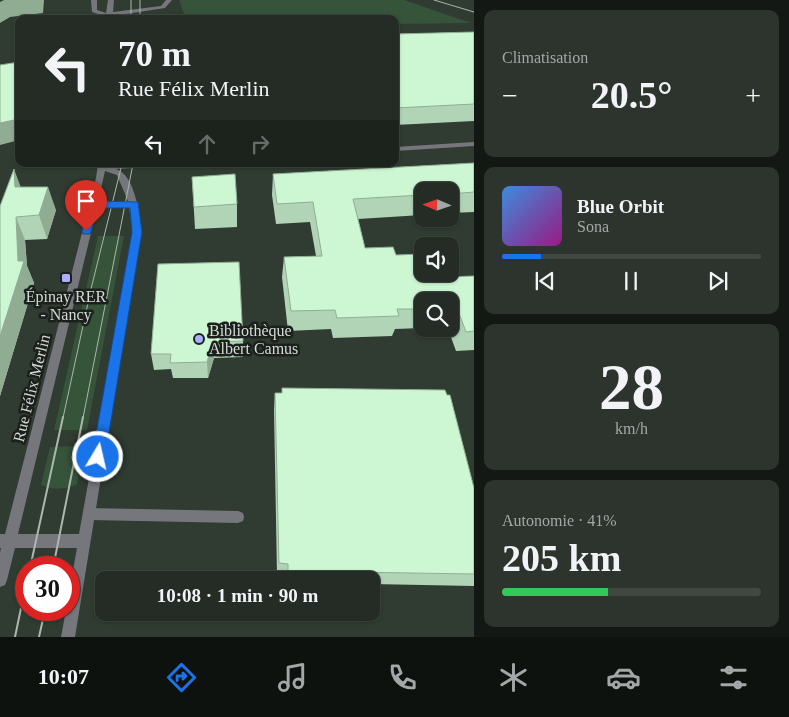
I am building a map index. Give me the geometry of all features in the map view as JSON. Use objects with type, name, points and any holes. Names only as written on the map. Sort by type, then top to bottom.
[{"type":"street","points":[[94,0],[94,11],[106,15],[163,7],[169,0]]},
{"type":"street","points":[[110,15],[111,0]]},
{"type":"street","points":[[399,149],[474,144]]},
{"type":"street","name":"Rue Félix Merlin","points":[[0,580],[5,541],[94,205],[102,167]]},
{"type":"street","points":[[68,637],[137,232],[134,204],[120,173],[105,167]]},
{"type":"street","points":[[94,205],[134,204]]},
{"type":"street","points":[[89,514],[238,517]]},
{"type":"street","points":[[5,541],[84,541]]},
{"type":"green space","points":[[179,0],[404,0],[471,23],[399,24],[399,15],[185,15]]},
{"type":"green space","points":[[98,236],[124,236],[87,430],[54,430]]},
{"type":"green space","points":[[84,446],[77,484],[59,489],[41,485],[50,447]]},
{"type":"building","points":[[474,32],[474,104],[399,108],[399,34]]},
{"type":"building","points":[[15,63],[15,120],[0,123],[0,65]]},
{"type":"building","points":[[474,163],[474,192],[459,193],[459,182],[414,182],[414,195],[353,199],[365,248],[393,247],[396,255],[414,254],[414,282],[459,282],[459,277],[474,276],[474,331],[466,332],[459,313],[459,292],[414,292],[414,309],[397,309],[399,316],[337,318],[335,310],[291,311],[284,257],[322,256],[313,202],[277,204],[273,174]]},
{"type":"building","points":[[14,169],[15,187],[48,187],[39,215],[16,217],[18,261],[24,261],[0,336],[0,206]]},
{"type":"building","points":[[235,174],[237,204],[194,207],[192,177]]},
{"type":"building","name":"Bibliothèque Albert Camus","points":[[239,262],[243,341],[213,342],[207,362],[170,363],[171,354],[151,354],[158,264]]},
{"type":"building","points":[[282,388],[445,390],[447,395],[450,395],[474,488],[474,574],[288,571],[288,564],[279,563],[275,393],[282,393]]},
{"type":"tram line","points":[[131,0],[131,15]]},
{"type":"tram line","points":[[140,0],[140,15]]},
{"type":"tram line","points":[[434,0],[474,12]]},
{"type":"tram line","points":[[63,418],[91,289],[121,167]]},
{"type":"tram line","points":[[83,418],[132,167]]},
{"type":"tram line","points":[[33,556],[63,417]]},
{"type":"tram line","points":[[55,556],[83,417]]},
{"type":"tram line","points":[[15,637],[18,621]]},
{"type":"tram line","points":[[39,637],[43,621]]},
{"type":"place","name":"Épinay RER - Nancy","points":[[66,278]]},
{"type":"place","name":"Bibliothèque Albert Camus","points":[[199,339]]},
{"type":"route","points":[[86,231],[94,205],[134,204],[137,232],[98,457]]}]
